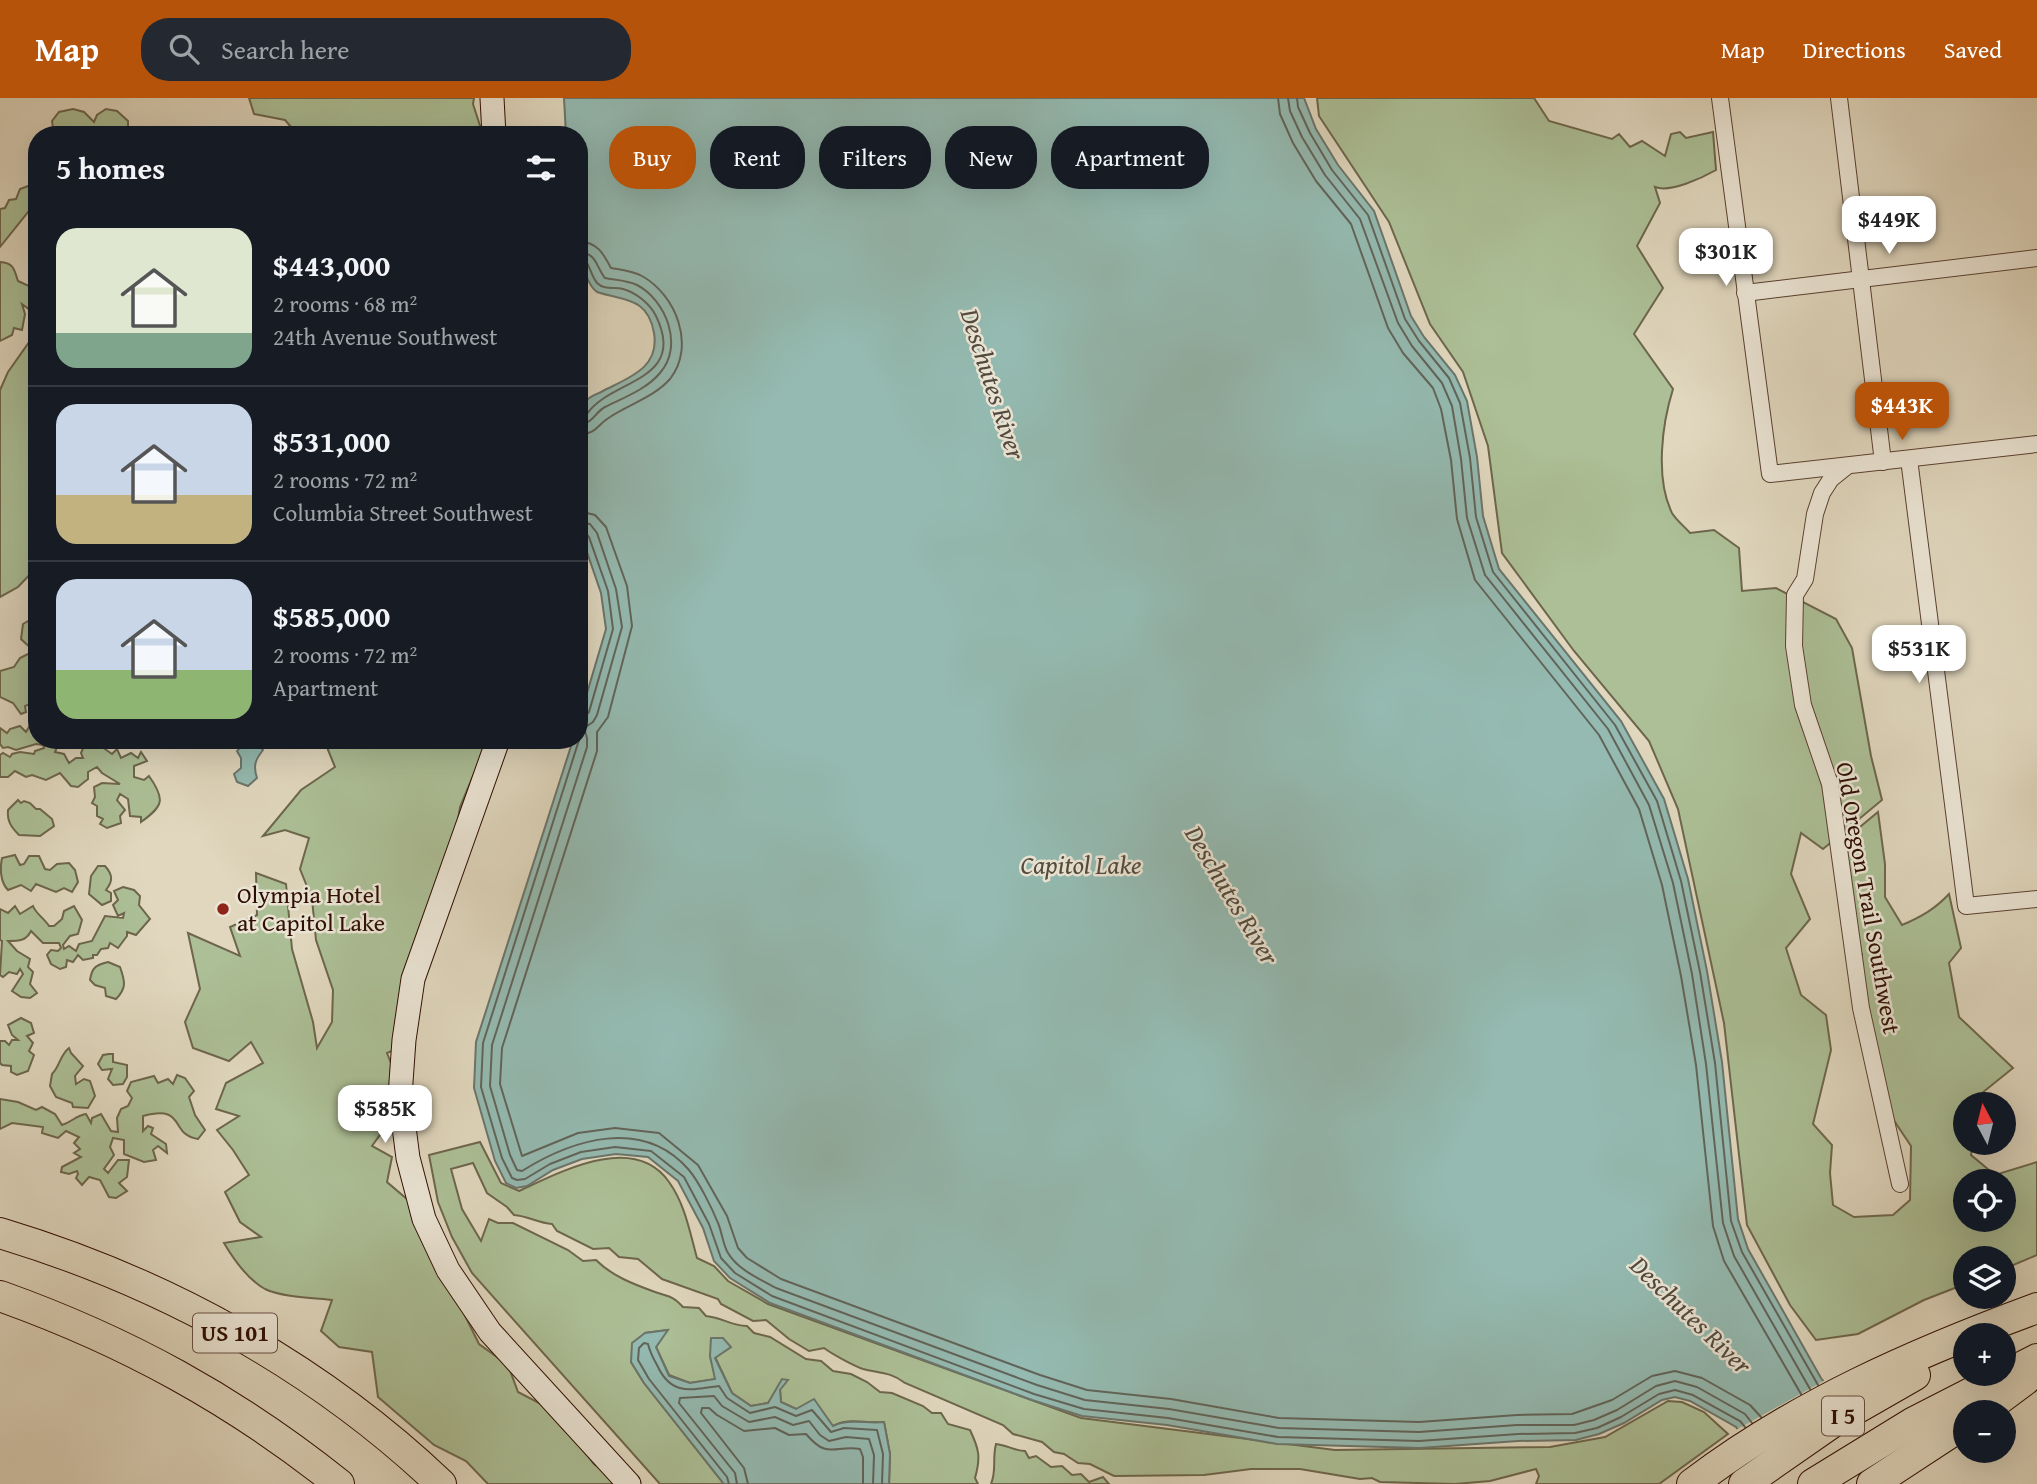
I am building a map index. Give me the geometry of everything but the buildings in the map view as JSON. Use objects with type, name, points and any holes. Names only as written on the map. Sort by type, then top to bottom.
[{"type":"highway","name":"US 101","points":[[0,1233],[98,1267],[204,1315],[322,1388],[372,1424],[441,1484]]},
{"type":"highway","name":"US 101","points":[[0,1296],[54,1315],[159,1364],[257,1422],[339,1484]]},
{"type":"highway","points":[[2013,1323],[2037,1310]]},
{"type":"highway","points":[[1694,1482],[1798,1415],[1843,1390],[1951,1350],[2037,1310]]},
{"type":"highway","name":"I 5","points":[[1744,1484],[1833,1422],[1951,1350]]},
{"type":"highway","name":"I 5","points":[[1985,1400],[2037,1359]]},
{"type":"highway","points":[[1988,1400],[2037,1372]]},
{"type":"highway","name":"I 5","points":[[1813,1484],[1871,1446],[1953,1415]]},
{"type":"highway","points":[[1872,1484],[1953,1431]]},
{"type":"street","points":[[492,98],[494,126]]},
{"type":"street","points":[[1720,98],[1770,474],[2037,444]]},
{"type":"street","points":[[1839,98],[1883,462]]},
{"type":"street","points":[[1745,293],[2037,258]]},
{"type":"street","points":[[1909,459],[1966,906],[2037,899]]},
{"type":"street","name":"Old Oregon Trail Southwest","points":[[1846,467],[1831,479],[1822,493],[1815,514],[1805,579],[1795,595],[1794,646],[1803,705],[1830,783],[1861,1007],[1900,1184]]},
{"type":"street","points":[[495,749],[413,979],[404,1040],[400,1096],[408,1158],[424,1219],[455,1280],[490,1332],[629,1484]]},
{"type":"green space","points":[[249,98],[474,98],[473,104],[480,126],[290,126],[285,120],[254,114]]},
{"type":"green space","points":[[1317,98],[1534,98],[1549,121],[1612,139],[1619,134],[1630,147],[1642,141],[1665,156],[1671,134],[1680,132],[1686,138],[1713,132],[1716,170],[1677,186],[1655,187],[1660,203],[1637,246],[1663,288],[1634,334],[1673,389],[1663,434],[1662,468],[1663,484],[1674,516],[1690,533],[1714,530],[1739,548],[1742,591],[1776,588],[1836,619],[1852,648],[1871,756],[1882,800],[1823,849],[1801,833],[1791,874],[1810,919],[1786,948],[1801,995],[1826,1015],[1831,1050],[1813,1124],[1832,1145],[1830,1173],[1833,1205],[1854,1217],[1893,1215],[1910,1200],[1911,1146],[1883,1104],[1861,971],[1862,954],[1849,948],[1842,868],[1849,836],[1878,812],[1885,864],[1885,897],[1902,925],[1927,912],[1949,894],[1961,948],[1949,963],[1959,1017],[2013,1068],[1983,1092],[1953,1092],[1953,1155],[1971,1155],[1988,1169],[1953,1169],[1953,1232],[2016,1232],[2014,1169],[2037,1162],[2037,1255],[2016,1264],[2016,1246],[1953,1246],[1953,1289],[1924,1300],[1858,1334],[1816,1340],[1790,1305],[1747,1225],[1724,1023],[1678,809],[1649,741],[1574,651],[1502,553],[1488,446],[1463,372],[1430,324],[1389,222],[1319,116]]},
{"type":"green space","points":[[73,109],[84,112],[94,122],[97,115],[106,109],[117,111],[128,121],[128,126],[53,126],[52,121],[59,112]]},
{"type":"green space","points":[[28,186],[28,212],[0,247],[0,209],[5,208],[9,200],[16,199],[20,189]]},
{"type":"green space","points":[[0,262],[13,267],[18,281],[28,286],[28,308],[22,304],[25,314],[22,330],[14,328],[12,335],[0,341]]},
{"type":"green space","points":[[28,344],[28,576],[18,587],[0,597],[0,390],[8,372]]},
{"type":"green space","points":[[28,621],[28,645],[21,639],[23,624]]},
{"type":"green space","points":[[28,654],[28,705],[25,706],[26,712],[21,714],[13,703],[0,697],[0,671],[14,667],[20,658]]},
{"type":"green space","points":[[20,726],[26,732],[28,729],[28,746],[16,750],[3,748],[0,744],[0,728],[7,733]]},
{"type":"green space","points":[[56,749],[55,752],[64,754],[69,763],[76,758],[83,758],[83,749],[105,749],[112,754],[117,749],[121,758],[131,753],[138,758],[141,752],[147,761],[134,766],[134,777],[144,780],[149,776],[160,797],[158,807],[141,822],[141,817],[130,816],[128,799],[120,794],[117,800],[125,810],[120,816],[121,823],[107,828],[100,824],[103,819],[97,816],[97,806],[92,803],[95,797],[94,787],[102,783],[120,784],[97,767],[88,772],[88,779],[78,787],[71,786],[60,773],[46,780],[32,775],[26,777],[15,771],[8,777],[0,777],[0,755],[3,753],[10,757],[20,752],[34,754],[35,751]]},
{"type":"green space","points":[[328,749],[484,749],[460,807],[410,1043],[387,1053],[404,1096],[372,1146],[392,1157],[387,1182],[408,1200],[479,1344],[508,1365],[518,1392],[543,1405],[568,1430],[594,1464],[621,1484],[488,1484],[466,1461],[434,1445],[378,1397],[372,1352],[339,1347],[321,1331],[332,1300],[288,1295],[265,1289],[247,1275],[224,1243],[261,1237],[240,1222],[225,1192],[249,1175],[217,1130],[239,1116],[216,1109],[226,1083],[263,1063],[251,1042],[229,1061],[193,1048],[185,1022],[200,989],[188,933],[240,956],[230,927],[257,915],[256,873],[286,884],[292,949],[313,1022],[317,1048],[332,1022],[333,990],[316,940],[312,899],[300,869],[309,838],[285,830],[263,836],[301,790],[335,767]]},
{"type":"green space","points":[[18,800],[40,809],[52,819],[54,826],[40,836],[19,835],[10,824],[8,814],[8,810]]},
{"type":"green space","points":[[15,855],[20,865],[24,864],[29,856],[39,856],[45,869],[50,870],[57,864],[69,863],[75,870],[78,882],[72,892],[64,888],[56,892],[36,884],[31,891],[21,885],[8,890],[1,875],[2,858]]},
{"type":"green space","points":[[98,866],[105,866],[111,878],[106,890],[111,893],[111,901],[102,905],[89,894],[91,876]]},
{"type":"green space","points":[[123,887],[134,890],[140,896],[139,905],[150,919],[136,935],[127,932],[118,948],[110,943],[108,948],[101,949],[93,958],[83,960],[78,955],[73,962],[67,960],[66,967],[60,969],[51,964],[47,955],[51,950],[58,951],[61,948],[59,943],[43,943],[31,931],[22,940],[8,941],[30,959],[28,967],[33,972],[30,984],[37,993],[30,998],[21,997],[12,991],[23,974],[20,969],[17,974],[9,972],[3,977],[0,975],[0,909],[8,913],[15,906],[20,914],[33,906],[49,926],[54,926],[62,919],[64,911],[74,906],[82,920],[78,934],[70,936],[63,945],[64,949],[69,946],[76,951],[79,944],[92,941],[105,916],[123,918],[124,913],[118,916],[113,905],[118,900],[114,891]]},
{"type":"green space","points":[[108,962],[120,967],[123,976],[123,988],[116,999],[106,996],[105,988],[90,980],[95,967]]},
{"type":"green space","points":[[21,1018],[31,1023],[34,1033],[27,1036],[33,1043],[29,1051],[34,1055],[28,1071],[17,1075],[11,1072],[11,1066],[0,1063],[0,1041],[9,1045],[12,1040],[18,1040],[12,1035],[8,1025]]},
{"type":"green space","points":[[69,1048],[83,1066],[75,1076],[76,1084],[84,1079],[90,1081],[95,1096],[88,1108],[73,1107],[72,1103],[56,1097],[50,1086],[52,1074]]},
{"type":"green space","points":[[113,1054],[113,1062],[127,1065],[127,1077],[123,1084],[113,1085],[108,1079],[112,1069],[102,1070],[98,1064],[103,1055]]},
{"type":"green space","points":[[177,1075],[185,1078],[194,1091],[189,1097],[195,1115],[205,1130],[198,1139],[183,1132],[172,1117],[166,1114],[143,1116],[143,1131],[148,1126],[153,1128],[151,1134],[166,1144],[167,1153],[158,1146],[153,1150],[156,1160],[144,1162],[124,1154],[124,1140],[113,1138],[110,1147],[114,1155],[104,1169],[108,1173],[118,1160],[129,1160],[127,1177],[119,1183],[127,1191],[116,1198],[109,1197],[100,1180],[89,1177],[82,1185],[76,1178],[77,1171],[69,1174],[61,1172],[62,1167],[81,1157],[74,1153],[80,1149],[74,1143],[79,1137],[66,1131],[58,1138],[42,1133],[43,1127],[12,1123],[0,1129],[0,1099],[18,1102],[36,1110],[42,1107],[55,1114],[62,1125],[86,1114],[91,1123],[92,1118],[101,1114],[111,1131],[118,1132],[117,1118],[121,1109],[128,1106],[132,1098],[127,1091],[131,1082],[154,1076],[158,1083],[168,1079],[173,1084]]},
{"type":"green space","points":[[480,1142],[501,1183],[519,1191],[596,1161],[617,1158],[637,1160],[654,1167],[669,1182],[679,1200],[697,1258],[714,1266],[728,1281],[768,1304],[1081,1418],[1335,1450],[1550,1447],[1605,1437],[1668,1401],[1682,1402],[1704,1412],[1728,1434],[1659,1484],[1536,1484],[1539,1476],[1536,1469],[1490,1481],[1455,1484],[1380,1482],[1372,1478],[1360,1479],[1300,1469],[1251,1469],[1204,1475],[1114,1476],[1090,1464],[1078,1463],[1064,1454],[1054,1452],[1042,1442],[1013,1434],[1003,1425],[895,1377],[863,1369],[824,1348],[809,1351],[766,1320],[753,1321],[721,1304],[718,1299],[662,1279],[638,1259],[619,1257],[609,1248],[593,1249],[557,1231],[552,1224],[514,1215],[487,1193],[473,1163],[451,1169],[462,1209],[481,1241],[489,1219],[498,1223],[513,1223],[568,1250],[583,1261],[596,1260],[616,1275],[670,1297],[683,1307],[699,1308],[706,1316],[747,1326],[754,1333],[770,1337],[806,1359],[821,1361],[833,1371],[851,1374],[880,1392],[892,1393],[923,1406],[932,1413],[941,1413],[948,1424],[970,1430],[978,1453],[975,1478],[978,1484],[889,1484],[890,1454],[884,1422],[851,1421],[833,1426],[781,1402],[780,1390],[768,1403],[751,1406],[732,1393],[715,1357],[731,1347],[710,1356],[716,1379],[690,1383],[669,1375],[656,1347],[667,1330],[645,1333],[631,1362],[644,1383],[724,1484],[660,1484],[472,1273],[452,1237],[438,1202],[429,1155]]},
{"type":"green space","points":[[996,1444],[1025,1451],[1029,1458],[1036,1456],[1051,1467],[1062,1466],[1072,1475],[1081,1474],[1089,1482],[1103,1477],[1109,1484],[991,1484]]},
{"type":"water","name":"Capitol Lake","points":[[564,98],[1304,98],[1316,129],[1338,165],[1374,211],[1411,316],[1424,337],[1455,375],[1467,401],[1477,457],[1483,516],[1499,569],[1621,721],[1664,799],[1688,879],[1707,971],[1722,1062],[1738,1219],[1748,1249],[1821,1378],[1905,1484],[1776,1484],[1736,1427],[1690,1401],[1675,1397],[1662,1400],[1624,1423],[1599,1434],[1576,1440],[1420,1448],[1277,1444],[1167,1425],[1082,1416],[770,1303],[730,1278],[714,1261],[703,1228],[678,1181],[648,1157],[616,1154],[582,1159],[553,1170],[527,1186],[516,1188],[506,1183],[495,1161],[474,1088],[476,1042],[570,749],[588,749],[588,690],[606,629],[601,593],[588,555],[588,399],[640,371],[647,364],[655,345],[651,321],[640,307],[625,299],[597,292],[588,281],[588,126],[566,126]]},
{"type":"water","points":[[263,750],[256,763],[257,778],[248,786],[237,782],[234,774],[241,768],[241,758],[237,751]]},
{"type":"water","points":[[668,1330],[656,1347],[669,1376],[690,1383],[715,1379],[710,1356],[711,1338],[723,1338],[731,1347],[715,1358],[732,1393],[751,1406],[768,1403],[782,1379],[788,1380],[780,1390],[781,1402],[796,1409],[814,1399],[833,1426],[851,1422],[884,1422],[890,1454],[889,1484],[724,1484],[644,1383],[631,1362],[632,1343],[645,1333]]},
{"type":"pier","points":[[1827,1379],[1909,1484],[1772,1484],[1734,1431]]},
{"type":"place","name":"Olympia Hotel at Capitol Lake","points":[[223,909]]},
{"type":"water label","name":"Deschutes River","points":[[993,384]]},
{"type":"water label","name":"Deschutes River","points":[[1232,895]]},
{"type":"water label","name":"Deschutes River","points":[[1691,1315]]}]
